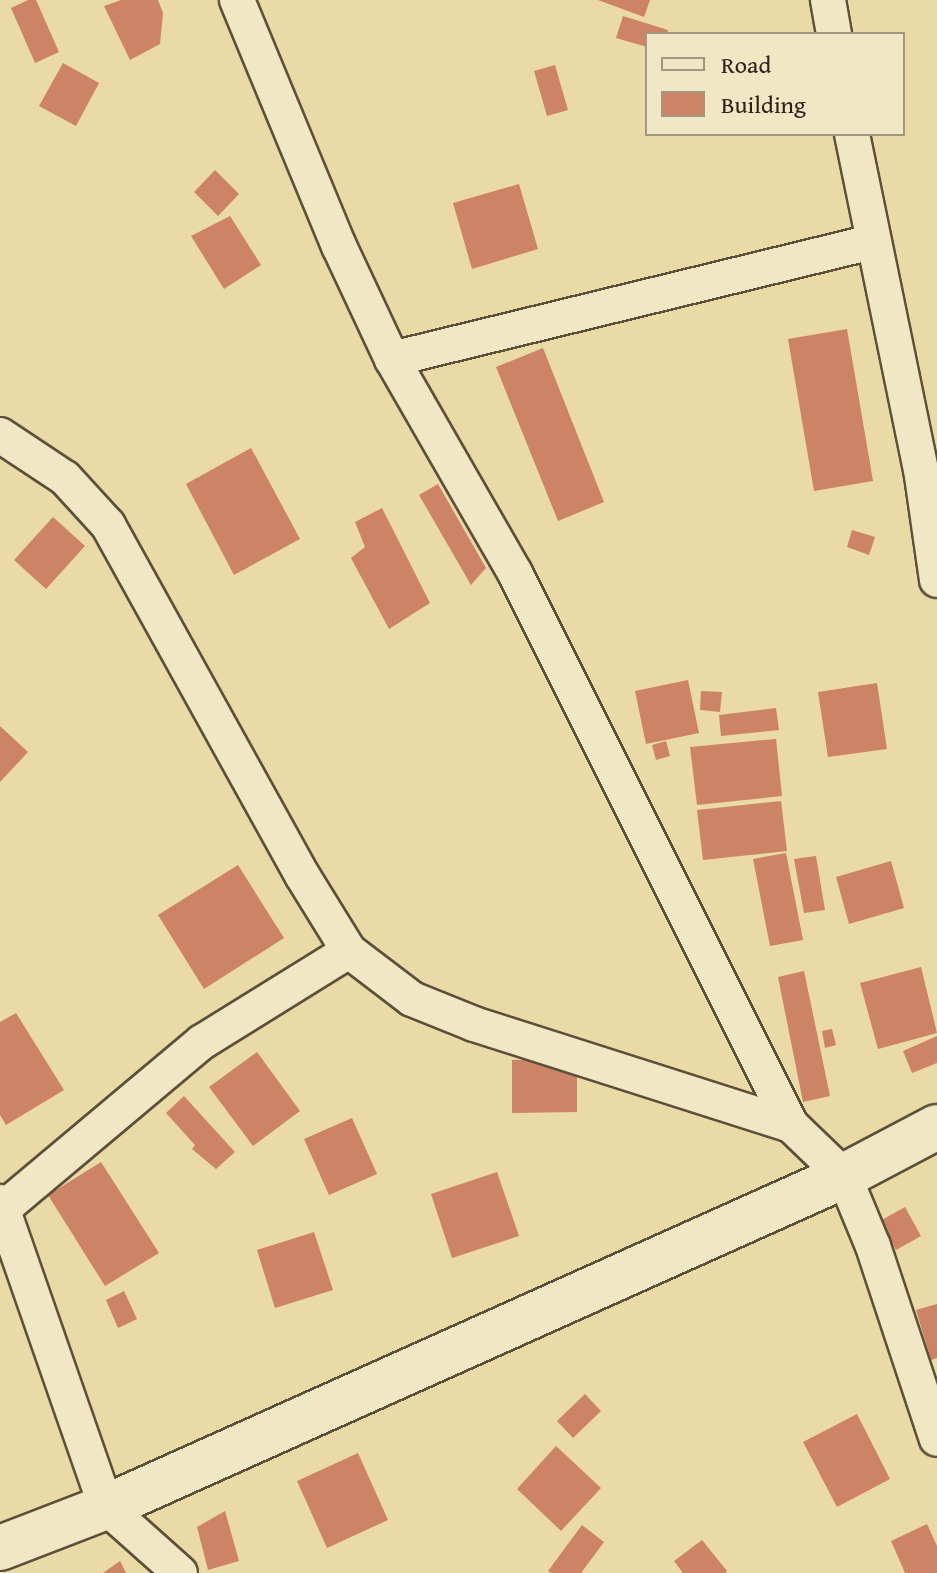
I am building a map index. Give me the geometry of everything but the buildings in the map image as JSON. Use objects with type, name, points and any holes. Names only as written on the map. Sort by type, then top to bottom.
[{"type":"street","points":[[237,0],[339,246],[392,359],[515,573],[679,908],[791,1125],[844,1176],[873,1246],[937,1439]]},
{"type":"street","points":[[828,0],[834,32]]},
{"type":"street","points":[[852,136],[922,476],[937,580]]},
{"type":"street","points":[[392,359],[872,242]]},
{"type":"street","points":[[0,435],[65,478],[108,525],[302,875],[349,951],[412,999],[474,1024],[791,1125]]},
{"type":"street","points":[[180,1573],[106,1507],[2,1205],[202,1042],[349,951]]},
{"type":"street","points":[[0,1548],[106,1507],[844,1176],[937,1127]]}]
